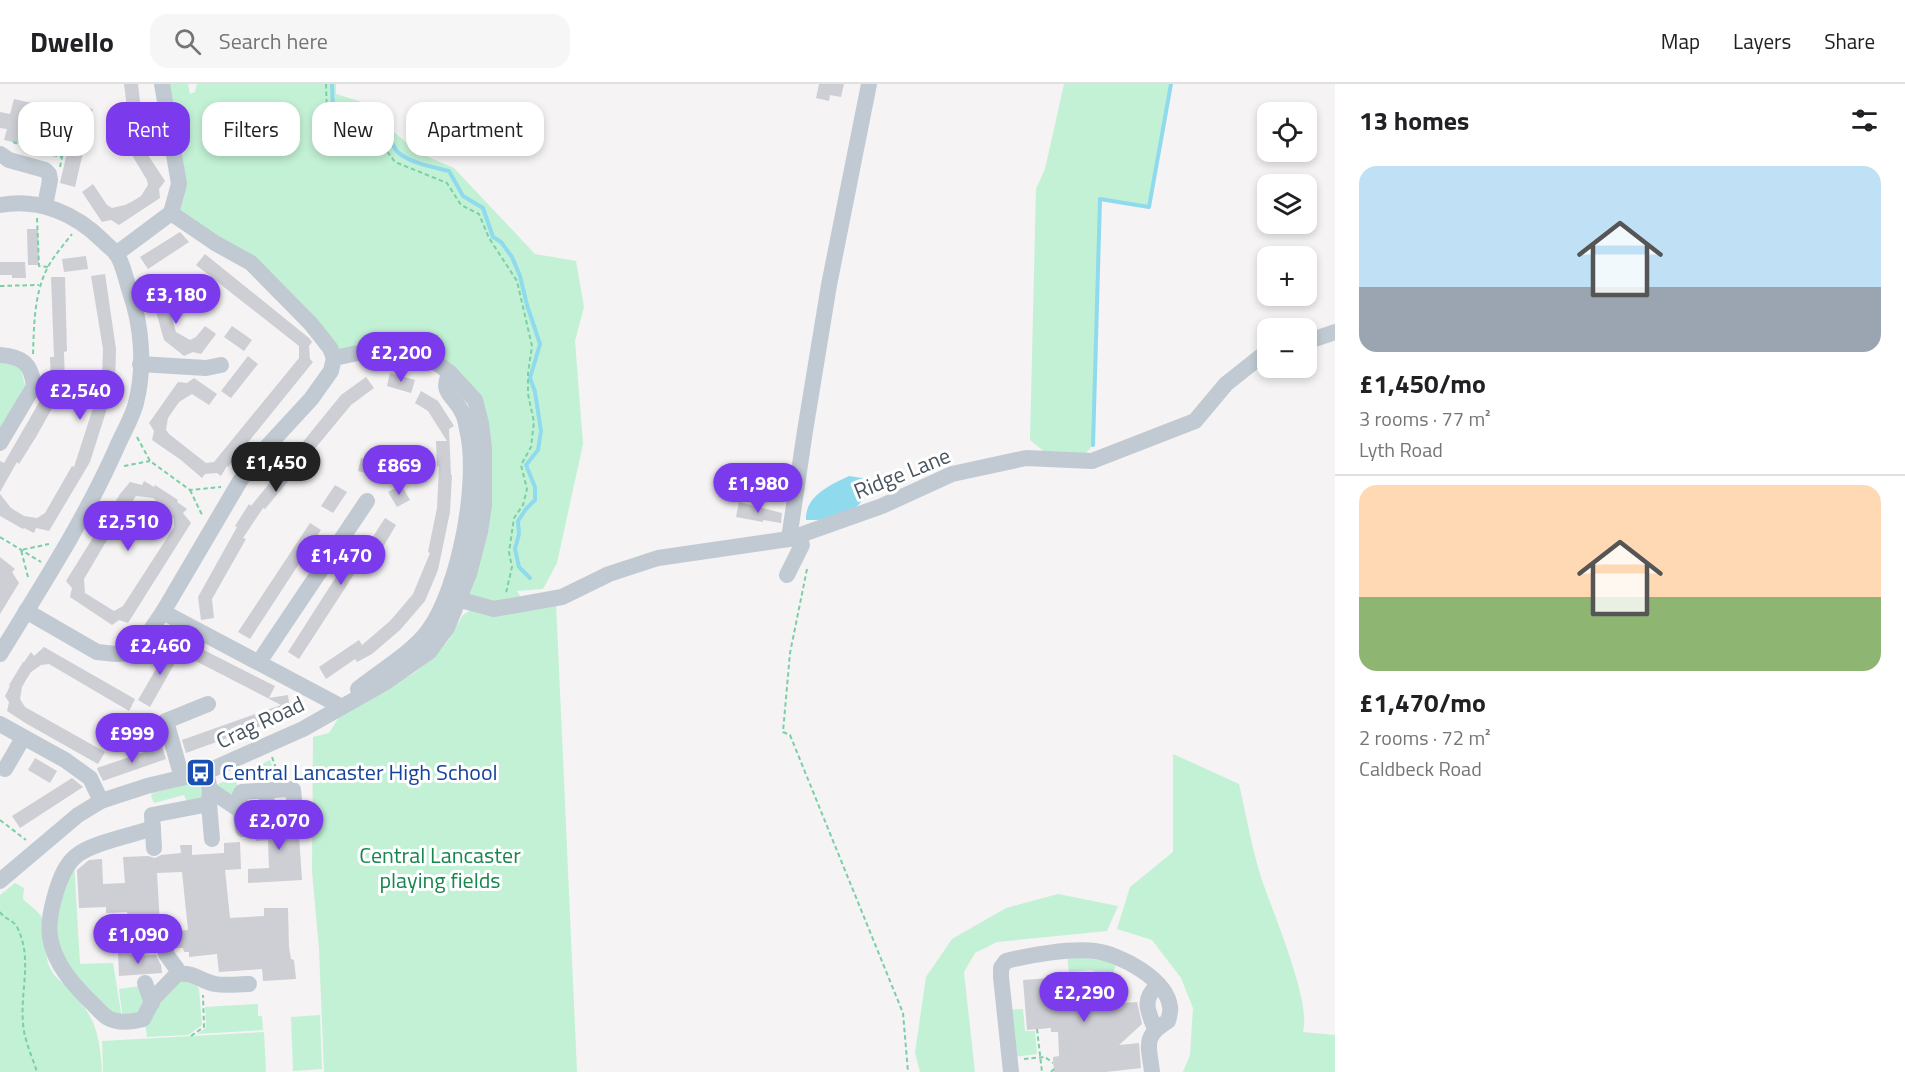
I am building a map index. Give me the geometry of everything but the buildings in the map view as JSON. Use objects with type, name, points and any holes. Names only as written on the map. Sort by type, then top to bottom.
[{"type":"street","points":[[116,254],[171,213],[179,184],[162,84]]},
{"type":"street","points":[[787,575],[802,545],[794,537],[805,432],[829,285],[869,84]]},
{"type":"street","points":[[0,154],[9,160],[45,170],[49,174],[50,180],[43,205]]},
{"type":"street","points":[[0,205],[25,203],[43,205],[61,211],[80,222],[116,254],[139,325],[140,364],[136,404],[99,487],[0,654]]},
{"type":"street","points":[[26,611],[97,652],[130,653],[141,644],[163,612],[232,493],[263,452],[311,399],[331,371],[334,358],[330,348],[251,263],[215,243],[171,213]]},
{"type":"street","points":[[1317,339],[1335,333]]},
{"type":"street","name":"Crag Road","points":[[0,881],[78,815],[101,801],[147,786],[206,772],[303,729],[386,682],[429,652],[447,628],[460,600],[480,532],[484,505],[484,448],[475,400],[450,373],[438,364],[392,346],[334,358]]},
{"type":"street","points":[[0,355],[22,361],[31,369],[34,386],[0,443]]},
{"type":"street","name":"Ridge Lane","points":[[460,600],[494,609],[562,597],[609,574],[658,558],[794,537],[882,506],[952,474],[1026,458],[1092,461],[1196,421],[1226,384],[1257,359]]},
{"type":"street","points":[[140,364],[206,368],[221,365]]},
{"type":"street","name":"Crag Road","points":[[347,704],[358,689],[428,633],[438,616],[453,577],[469,505],[470,439],[463,412],[446,388],[445,383],[450,373]]},
{"type":"street","points":[[259,662],[367,501]]},
{"type":"street","points":[[163,612],[297,683],[347,704]]},
{"type":"street","points":[[182,778],[166,721],[208,704]]},
{"type":"street","points":[[0,724],[65,760],[90,778],[101,801]]},
{"type":"street","points":[[5,769],[23,738]]},
{"type":"street","points":[[206,772],[212,839]]},
{"type":"street","points":[[266,790],[267,811]]},
{"type":"street","points":[[243,829],[240,808],[242,792],[293,790],[295,810]]},
{"type":"street","points":[[154,848],[152,815],[210,797],[240,808]]},
{"type":"street","points":[[153,828],[87,849],[75,856],[66,866],[59,882],[50,922],[50,938],[62,969],[108,1018],[127,1023],[143,1019],[152,1003],[177,974],[198,976],[216,984],[249,984]]},
{"type":"street","points":[[134,946],[165,938],[166,954],[177,969],[177,974]]},
{"type":"street","points":[[1010,1066],[1002,977],[1002,968],[1006,961],[1024,957],[1095,951],[1139,968],[1165,994],[1171,1008],[1168,1021],[1155,1029],[1148,1040],[1152,1072]]},
{"type":"street","points":[[145,983],[152,1003]]},
{"type":"path","points":[[326,84],[327,115],[345,126],[356,125],[378,139],[395,162],[447,183],[461,205],[479,214],[489,238],[517,281],[532,346],[528,394],[534,422],[531,447],[520,465],[527,489],[523,505],[514,518],[509,552],[512,567],[502,607]]},
{"type":"path","points":[[13,142],[18,144]]},
{"type":"path","points":[[43,205],[37,218],[39,266],[48,267]]},
{"type":"path","points":[[31,369],[34,318],[40,285],[48,267],[80,222]]},
{"type":"path","points":[[0,286],[40,285]]},
{"type":"path","points":[[125,429],[135,434],[150,461],[190,490],[203,518],[214,523]]},
{"type":"path","points":[[111,461],[121,466],[150,461]]},
{"type":"path","points":[[190,490],[222,487],[232,493]]},
{"type":"path","points":[[0,537],[38,561]]},
{"type":"path","points":[[21,550],[49,544]]},
{"type":"path","points":[[21,550],[28,577]]},
{"type":"path","points":[[808,560],[790,653],[783,732],[790,735],[903,1013],[908,1072]]},
{"type":"path","points":[[297,683],[303,729]]},
{"type":"path","points":[[0,820],[15,830],[36,850]]},
{"type":"path","points":[[0,912],[17,928],[25,956],[23,1022],[37,1072]]},
{"type":"path","points":[[190,1036],[204,1027],[202,979]]},
{"type":"path","points":[[1037,1029],[1042,1072]]},
{"type":"path","points":[[1010,1066],[1041,1057],[1046,1057],[1053,1064]]},
{"type":"green space","points":[[167,84],[188,84],[190,94],[195,92],[197,84],[336,84],[336,94],[362,102],[312,102],[312,156],[394,156],[394,132],[406,142],[406,156],[426,156],[454,168],[535,254],[576,261],[584,307],[575,341],[583,444],[557,563],[543,589],[517,591],[524,603],[461,600],[481,423],[450,373],[392,346],[334,358],[286,297],[171,213],[179,184],[176,156],[190,156],[190,102],[169,102]]},
{"type":"green space","points":[[1064,84],[1171,84],[1149,207],[1100,200],[1093,445],[1086,453],[1046,453],[1030,440],[1036,189],[1045,169]]},
{"type":"green space","points":[[0,363],[11,364],[21,369],[25,385],[0,430]]},
{"type":"green space","name":"Central Lancaster playing fields","points":[[556,602],[577,1072],[324,1072],[319,949],[312,871],[313,737],[329,733],[339,717],[414,673],[434,657],[449,640],[463,615],[471,610]]},
{"type":"green space","points":[[1173,754],[1239,784],[1260,874],[1289,954],[1302,999],[1303,1032],[1334,1035],[1335,1033],[1335,1072],[1183,1072],[1190,1055],[1193,1008],[1181,978],[1152,940],[1117,929],[1130,887],[1173,852]]},
{"type":"green space","points":[[270,760],[277,778],[237,781],[237,799],[216,785]]},
{"type":"green space","points":[[190,783],[204,789],[202,799],[187,802],[184,795],[154,803],[151,796],[153,793]]},
{"type":"green space","points":[[74,862],[80,964],[113,963],[122,1019],[111,1015],[67,969],[54,936],[54,918]]},
{"type":"green space","points":[[15,883],[24,888],[23,899],[45,922],[47,957],[52,972],[80,1001],[92,1020],[100,1048],[102,1072],[0,1072],[0,895]]},
{"type":"green space","points":[[1058,894],[1118,906],[1107,931],[997,942],[975,953],[964,972],[975,1072],[920,1072],[915,1053],[926,977],[952,939],[1006,908]]},
{"type":"green space","points":[[1067,956],[1117,962],[1111,979],[1091,970],[1069,972]]},
{"type":"green space","points":[[177,980],[195,984],[199,989],[202,1025],[188,1035],[147,1037],[145,1024]]},
{"type":"green space","points":[[140,986],[144,992],[144,1010],[123,1020],[119,989]]},
{"type":"green space","points":[[258,1004],[258,1016],[262,1016],[263,1030],[197,1034],[206,1028],[205,1007]]},
{"type":"green space","points":[[1023,1009],[1025,1031],[1035,1031],[1037,1054],[1014,1057],[1009,1010]]},
{"type":"green space","points":[[320,1015],[322,1069],[293,1071],[291,1017]]},
{"type":"green space","points":[[264,1032],[266,1072],[103,1072],[102,1041]]},
{"type":"water","points":[[849,476],[862,478],[869,485],[860,503],[853,510],[836,517],[806,520],[814,498],[820,492]]},
{"type":"waterway","points":[[332,84],[333,112],[343,119],[351,113],[368,120],[386,134],[400,154],[417,163],[449,171],[463,196],[483,208],[493,237],[501,242],[512,257],[520,276],[540,344],[530,378],[535,392],[541,431],[538,450],[526,465],[535,487],[535,500],[518,521],[519,534],[515,549],[519,567],[530,578]]},
{"type":"waterway","points":[[1093,445],[1100,199],[1149,207],[1171,84]]},
{"type":"place","name":"Central Lancaster High School","points":[[201,772]]}]
